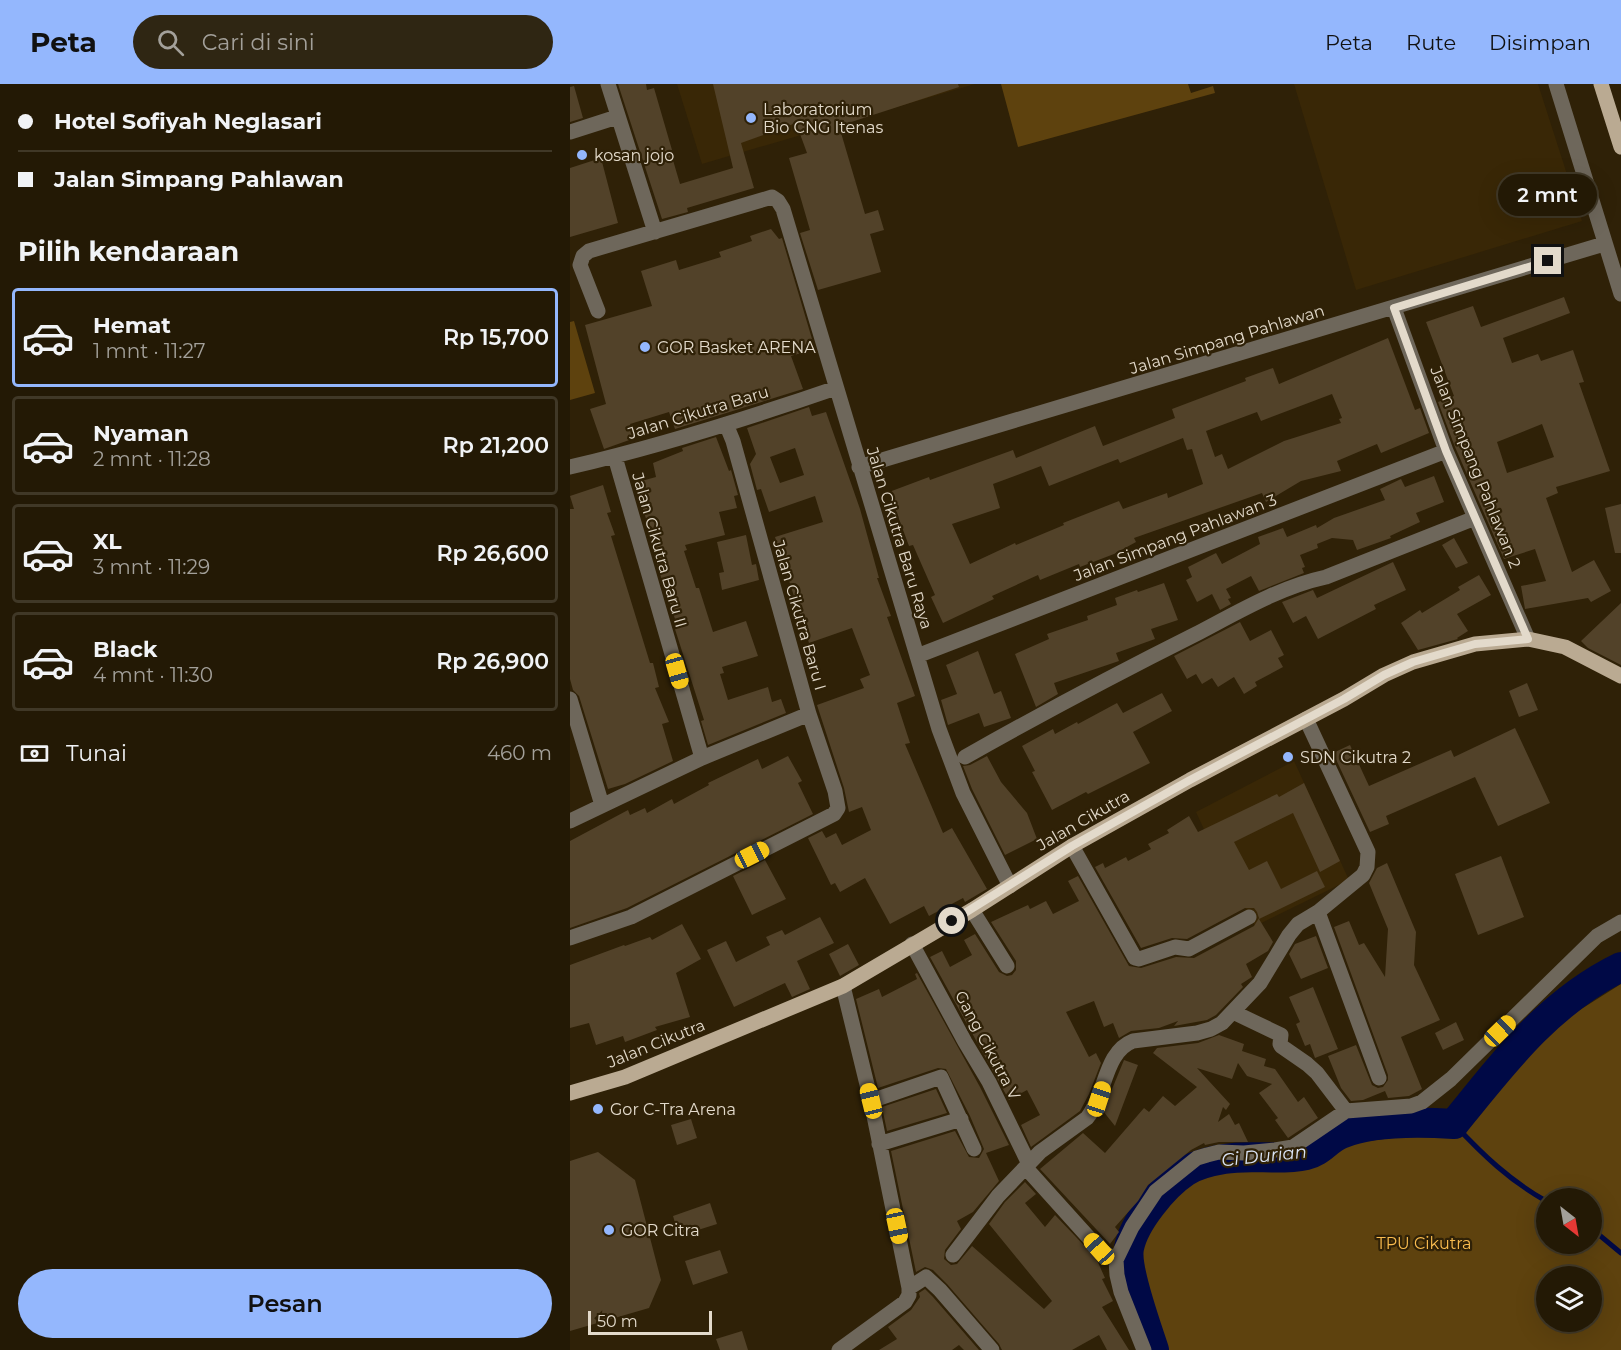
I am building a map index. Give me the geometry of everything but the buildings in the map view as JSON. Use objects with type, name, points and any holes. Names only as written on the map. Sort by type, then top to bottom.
[{"type":"main road","points":[[1601,84],[1621,147]]},
{"type":"main road","name":"Jalan Cikutra","points":[[570,1093],[625,1077],[843,986],[972,910],[1072,846],[1384,675],[1413,662],[1475,644],[1528,639],[1565,646],[1621,676]]},
{"type":"street","points":[[598,311],[580,265],[583,256],[589,251],[655,232],[608,84]]},
{"type":"street","points":[[1556,84],[1621,294]]},
{"type":"street","points":[[570,132],[617,117]]},
{"type":"street","name":"Jalan Cikutra Baru Raya","points":[[655,232],[772,196],[783,209],[859,467],[950,760],[963,793],[1010,886]]},
{"type":"street","name":"Jalan Simpang Pahlawan","points":[[859,467],[1604,244]]},
{"type":"street","name":"Jalan Simpang Pahlawan 2","points":[[1394,308],[1446,451],[1528,639]]},
{"type":"street","name":"Jalan Cikutra Baru","points":[[570,467],[726,424],[836,388]]},
{"type":"street","name":"Jalan Cikutra Baru I","points":[[570,938],[631,917],[834,814],[838,808],[838,801],[809,714],[733,441],[726,424]]},
{"type":"street","name":"Jalan Simpang Pahlawan 3","points":[[917,657],[1446,451]]},
{"type":"street","name":"Jalan Cikutra Baru II","points":[[615,456],[702,758]]},
{"type":"street","points":[[965,757],[1096,684],[1272,595],[1308,581],[1326,577],[1475,518]]},
{"type":"street","points":[[570,699],[602,805]]},
{"type":"street","points":[[570,821],[702,758],[809,714]]},
{"type":"street","points":[[953,1255],[998,1196],[1040,1152],[1092,1112],[1099,1099],[1111,1063],[1124,1044],[1197,1033],[1212,1029],[1222,1023],[1260,983],[1298,924],[1318,912],[1363,874],[1368,862],[1368,852],[1306,719]]},
{"type":"street","points":[[1072,846],[1135,958],[1139,959],[1175,947],[1189,949],[1249,917]]},
{"type":"street","points":[[972,910],[1007,966]]},
{"type":"street","points":[[1318,912],[1379,1078]]},
{"type":"street","points":[[1144,1350],[1121,1292],[1116,1260],[1132,1227],[1156,1191],[1197,1158],[1219,1152],[1244,1153],[1293,1147],[1346,1111],[1412,1106],[1432,1095],[1597,936],[1621,922]]},
{"type":"street","name":"Gang Cikutra V","points":[[912,944],[989,1082],[1028,1166],[1099,1249],[1116,1260]]},
{"type":"street","points":[[839,1350],[905,1302],[909,1295],[871,1101],[843,986]]},
{"type":"street","points":[[1233,1012],[1281,1035],[1281,1046],[1307,1064],[1346,1111]]},
{"type":"street","points":[[871,1101],[941,1077],[974,1149]]},
{"type":"street","points":[[879,1144],[961,1119]]},
{"type":"street","points":[[909,1288],[926,1277],[992,1350]]},
{"type":"shaded area","points":[[677,84],[975,84],[702,164]]},
{"type":"shaded area","points":[[1294,84],[1538,84],[1582,221],[1356,290]]},
{"type":"shaded area","points":[[1294,761],[1349,880],[1255,926],[1215,853],[1196,812]]},
{"type":"green space","points":[[1001,84],[1188,84],[1191,93],[1213,86],[1215,93],[1018,147]]},
{"type":"green space","points":[[574,321],[595,393],[570,400],[570,322]]},
{"type":"green space","name":"TPU Cikutra","points":[[1621,984],[1621,1350],[1162,1350],[1143,1290],[1135,1248],[1151,1216],[1167,1196],[1184,1183],[1203,1174],[1223,1169],[1312,1166],[1322,1164],[1332,1158],[1337,1150],[1347,1144],[1399,1137],[1454,1137],[1539,1041],[1575,1013]]},
{"type":"waterway","name":"Ci Durian","points":[[1154,1350],[1133,1284],[1129,1248],[1143,1216],[1159,1195],[1177,1178],[1194,1167],[1219,1160],[1306,1155],[1341,1134],[1367,1127],[1412,1123],[1454,1124],[1509,1057],[1549,1016],[1595,981],[1621,967]]},
{"type":"waterway","points":[[1454,1124],[1497,1166],[1536,1194]]},
{"type":"waterway","points":[[1602,1237],[1621,1253]]},
{"type":"place","name":"Laboratorium Bio CNG Itenas","points":[[751,118]]},
{"type":"place","name":"kosan jojo","points":[[582,155]]},
{"type":"place","name":"GOR Basket ARENA","points":[[645,347]]},
{"type":"place","name":"SDN Cikutra 2","points":[[1288,757]]},
{"type":"place","name":"Gor C-Tra Arena","points":[[598,1109]]},
{"type":"place","name":"GOR Citra","points":[[609,1230]]},
{"type":"route","points":[[952,921],[1072,846],[1190,780],[1344,699],[1384,675],[1413,662],[1475,644],[1528,639],[1446,451],[1394,308],[1548,261]]}]
